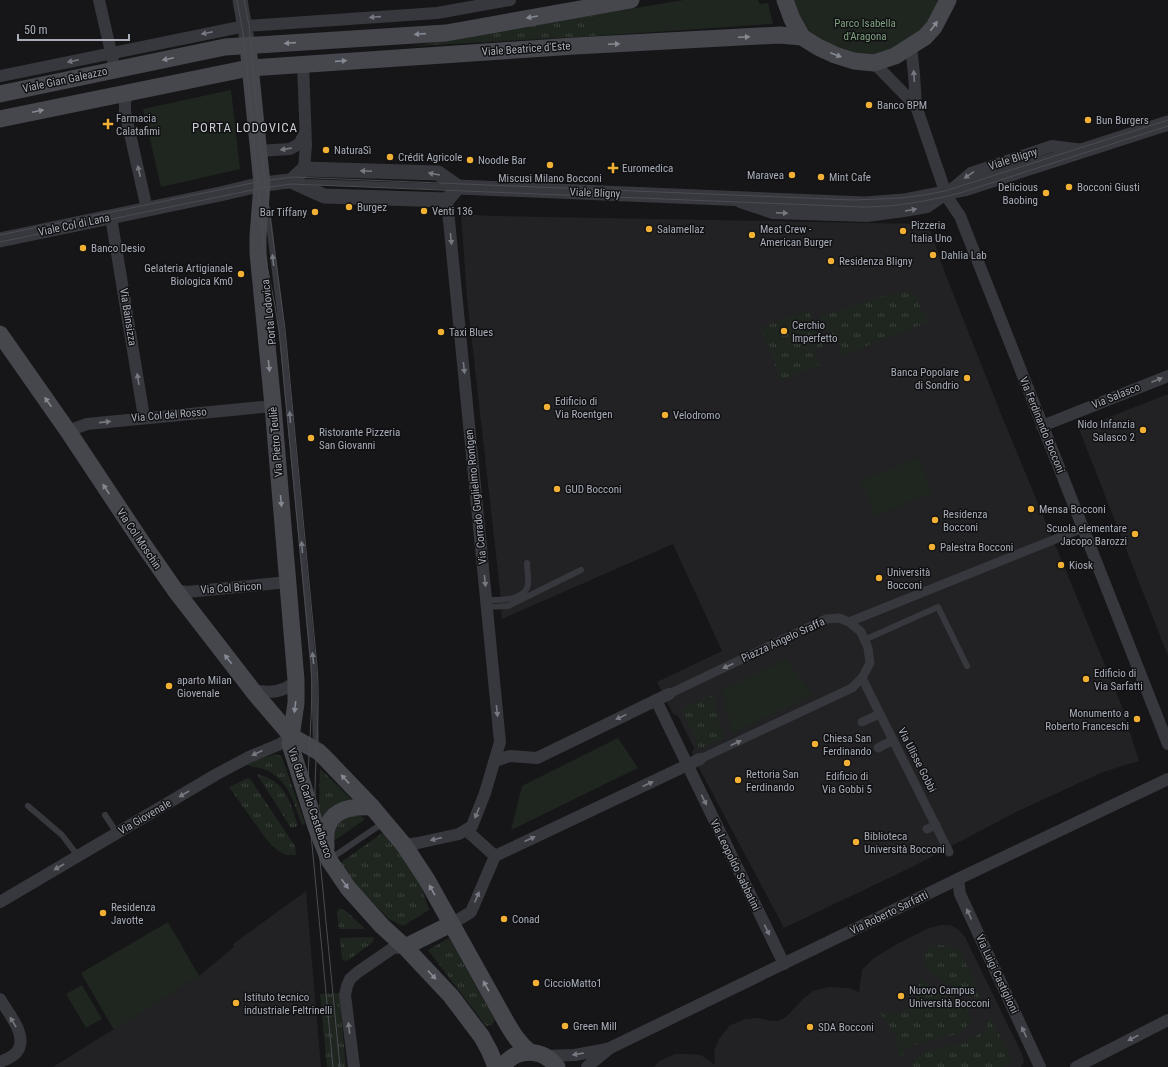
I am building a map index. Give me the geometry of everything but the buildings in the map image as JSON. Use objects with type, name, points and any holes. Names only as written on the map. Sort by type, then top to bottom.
[{"type":"main road","points":[[116,70],[225,47],[446,33],[570,5],[631,0]]},
{"type":"main road","points":[[785,0],[792,19],[802,37],[835,55],[854,61],[874,63],[895,56],[925,37],[934,27],[948,0]]},
{"type":"main road","name":"Viale Beatrice d'Este","points":[[130,92],[249,68],[588,45],[780,35],[802,37]]},
{"type":"main road","name":"Via Pietro Teuliè","points":[[248,46],[249,68],[262,184],[258,253],[281,405],[288,582],[296,680],[296,708],[290,734]]},
{"type":"main road","name":"Viale Gian Galeazzo","points":[[0,94],[15,82],[116,70]]},
{"type":"main road","points":[[0,119],[130,92]]},
{"type":"main road","name":"Via Col Moschin","points":[[0,334],[70,434],[175,590],[252,690],[277,721],[290,734]]},
{"type":"main road","name":"Via Gian Carlo Castelbarco","points":[[290,734],[316,750],[372,807],[404,845],[427,880],[515,1036],[525,1048],[544,1058]]},
{"type":"main road","name":"Via Gian Carlo Castelbarco","points":[[290,734],[290,744],[295,763],[327,855],[348,888],[382,926],[405,947],[451,996],[477,1030],[490,1052],[496,1067]]},
{"type":"main road","points":[[327,855],[327,829],[332,819],[348,808],[359,806],[372,807]]},
{"type":"main road","points":[[405,947],[451,924]]},
{"type":"main road","points":[[502,1067],[514,1056],[544,1058]]},
{"type":"street","points":[[99,0],[112,53],[245,26],[437,13],[510,0]]},
{"type":"street","points":[[240,0],[248,46]]},
{"type":"street","points":[[456,10],[459,30]]},
{"type":"street","name":"Via Ferdinando Bocconi","points":[[911,46],[916,106],[946,194],[960,216],[1168,744]]},
{"type":"street","name":"Viale Gian Galeazzo","points":[[0,76],[15,82],[112,53],[116,70]]},
{"type":"street","name":"Via Ferdinando Bocconi","points":[[874,63],[916,106]]},
{"type":"street","points":[[303,64],[306,145],[304,169],[291,181],[324,196],[447,200],[458,187],[438,173],[304,169]]},
{"type":"street","points":[[130,92],[125,101],[125,112],[147,209]]},
{"type":"street","name":"Viale Bligny","points":[[458,187],[865,204],[904,201],[946,194],[964,189],[1168,123]]},
{"type":"street","points":[[258,151],[290,149],[299,144],[305,133]]},
{"type":"street","name":"Viale Col di Lana","points":[[0,240],[262,184],[291,181]]},
{"type":"street","name":"Via Corrado Guglielmo Rontgen","points":[[447,200],[500,742],[496,761],[485,793],[472,826],[466,830]]},
{"type":"street","name":"Via Bainsizza","points":[[111,217],[144,418]]},
{"type":"street","name":"Via Salasco","points":[[1042,426],[1168,376]]},
{"type":"street","name":"Via Col del Rosso","points":[[70,434],[80,425],[281,405]]},
{"type":"street","points":[[451,924],[471,912],[495,856],[852,688],[862,678],[870,663],[868,648],[861,632],[849,622],[1083,528]]},
{"type":"street","name":"Via Col Bricon","points":[[175,590],[187,592],[288,582]]},
{"type":"street","name":"Piazza Angelo Sraffa","points":[[496,761],[510,756],[537,758],[826,620],[839,618],[849,622]]},
{"type":"street","name":"Via Ulisse Gobbi","points":[[862,678],[949,852]]},
{"type":"street","points":[[252,690],[264,692],[277,691],[289,686],[296,680]]},
{"type":"street","points":[[656,700],[687,765]]},
{"type":"street","points":[[862,722],[880,714]]},
{"type":"street","name":"Via Giovenale","points":[[0,902],[224,771],[249,757],[280,744],[285,741],[290,734]]},
{"type":"street","points":[[878,748],[893,740]]},
{"type":"street","name":"Via Leopoldo Sabbatini","points":[[687,765],[784,964]]},
{"type":"street","name":"Via Roberto Sarfatti","points":[[587,1067],[610,1048],[1168,779]]},
{"type":"street","points":[[927,829],[936,825]]},
{"type":"street","points":[[404,845],[452,836],[466,830],[495,856]]},
{"type":"street","name":"Via Luigi Castiglioni","points":[[958,879],[960,894],[1040,1067]]},
{"type":"street","points":[[354,1067],[345,995],[346,986],[350,979],[358,972],[393,948],[405,947]]},
{"type":"street","points":[[0,999],[21,1037],[20,1046],[16,1053],[0,1062]]},
{"type":"street","points":[[1083,1065],[1168,1020]]},
{"type":"street","name":"Via Roberto Sarfatti","points":[[544,1058],[575,1055],[610,1048]]},
{"type":"lane","name":"Viale Bligny","points":[[291,181],[458,187]]},
{"type":"lane","name":"Porta Lodovica","points":[[262,184],[269,218],[281,405]]},
{"type":"lane","name":"Via Pietro Teuliè","points":[[281,405],[314,674],[316,750]]},
{"type":"lane","points":[[487,604],[508,600],[520,595],[526,590],[528,582],[527,564]]},
{"type":"lane","points":[[487,604],[508,606],[581,570]]},
{"type":"lane","points":[[864,640],[938,607],[967,666]]},
{"type":"lane","points":[[28,806],[62,835],[78,856]]},
{"type":"lane","points":[[105,815],[117,833]]},
{"type":"lane","points":[[327,855],[384,822]]},
{"type":"shaded area","name":"Università Bocconi","points":[[461,214],[494,216],[928,224],[946,276],[1001,414],[1121,704],[1139,761],[1103,772],[1018,811],[912,867],[784,928],[692,754],[694,748],[678,716],[673,714],[657,682],[722,651],[673,544],[502,619],[467,297]]},
{"type":"shaded area","points":[[1168,394],[1168,656],[1079,429]]},
{"type":"shaded area","name":"Istituto tecnico industriale Feltrinelli","points":[[306,891],[321,1067],[53,1067],[199,976],[234,947],[233,944]]},
{"type":"shaded area","name":"Nuovo Campus Università Bocconi","points":[[941,925],[950,925],[959,930],[965,937],[1022,1054],[1024,1062],[1021,1067],[654,1067],[659,1061],[675,1054],[701,1055],[715,1065],[714,1051],[719,1039],[729,1026],[745,1019],[759,1018],[770,1021],[778,1021],[786,1017],[813,991],[828,987],[848,988],[859,992],[862,970],[874,958],[897,944],[929,928]]},
{"type":"green space","points":[[684,0],[758,0],[760,4],[768,3],[773,24],[596,36],[593,15]]},
{"type":"green space","name":"Parco Isabella d'Aragona","points":[[788,0],[943,0],[928,30],[874,59],[809,38]]},
{"type":"green space","points":[[593,15],[596,36],[413,46]]},
{"type":"green space","points":[[231,90],[240,169],[161,187],[143,109]]},
{"type":"green space","points":[[912,291],[928,322],[843,355],[837,341],[831,342],[820,317],[874,298]]},
{"type":"green space","points":[[808,310],[823,346],[813,350],[819,365],[781,380],[761,328]]},
{"type":"green space","points":[[918,458],[932,493],[875,515],[861,480]]},
{"type":"green space","points":[[786,659],[813,695],[733,733],[722,690]]},
{"type":"green space","points":[[712,695],[723,738],[700,749],[681,709]]},
{"type":"green space","points":[[618,738],[638,768],[511,830],[522,786]]},
{"type":"green space","points":[[276,754],[282,757],[305,824],[302,825],[290,793],[280,780],[274,774],[264,769],[250,766],[246,763]]},
{"type":"green space","points":[[320,769],[351,799],[324,824],[319,810]]},
{"type":"green space","points":[[257,774],[274,781],[285,793],[298,826],[291,828]]},
{"type":"green space","points":[[248,778],[251,780],[295,846],[296,855],[286,855],[277,850],[267,840],[229,787]]},
{"type":"green space","points":[[347,816],[360,816],[364,818],[364,820],[335,840],[334,835],[339,823]]},
{"type":"green space","points":[[384,832],[397,847],[421,886],[429,910],[403,926],[389,919],[354,883],[340,863]]},
{"type":"green space","points":[[339,909],[345,910],[365,929],[339,929],[337,912]]},
{"type":"green space","points":[[168,922],[199,976],[114,1030],[81,973]]},
{"type":"green space","points":[[373,937],[373,942],[350,959],[345,961],[342,959],[341,938]]},
{"type":"green space","points":[[449,938],[495,1020],[492,1025],[486,1026],[428,950]]},
{"type":"green space","points":[[937,945],[951,948],[960,954],[970,972],[980,999],[938,978],[926,966],[924,958],[928,947]]},
{"type":"green space","points":[[919,977],[936,990],[963,1002],[966,1005],[970,1016],[968,1024],[963,1030],[946,1037],[916,1044],[906,1050],[899,1060],[896,1037],[880,1013],[893,1015],[906,1010],[918,997]]},
{"type":"green space","points":[[82,985],[102,1019],[86,1028],[66,994]]},
{"type":"green space","points":[[339,993],[346,1067],[327,1067],[320,994]]},
{"type":"green space","points":[[990,1018],[1012,1058],[1006,1067],[911,1067],[913,1061],[926,1051],[966,1043],[986,1029]]},
{"type":"tram line","points":[[237,0],[244,39],[264,250],[279,331],[311,665],[312,699],[308,768],[308,802],[333,1067]]},
{"type":"tram line","points":[[244,0],[249,25],[260,142],[285,329],[317,666],[318,719],[315,808],[340,1067]]},
{"type":"tram line","points":[[0,235],[262,181],[293,177],[854,200],[901,198],[945,191],[1168,120]]},
{"type":"tram line","points":[[0,242],[262,188],[291,184],[863,207],[900,205],[960,193],[1168,126]]},
{"type":"place","name":"Banco BPM","points":[[869,105]]},
{"type":"place","name":"Bun Burgers","points":[[1088,120]]},
{"type":"place","name":"Farmacia Calatafimi","points":[[108,124]]},
{"type":"place","name":"NaturaSì","points":[[326,150]]},
{"type":"place","name":"Crédit Agricole","points":[[390,157]]},
{"type":"place","name":"Noodle Bar","points":[[470,160]]},
{"type":"place","name":"Miscusi Milano Bocconi","points":[[550,165]]},
{"type":"place","name":"Euromedica","points":[[613,168]]},
{"type":"place","name":"Maravea","points":[[792,175]]},
{"type":"place","name":"Mint Cafe","points":[[821,177]]},
{"type":"place","name":"Bocconi Giusti","points":[[1069,187]]},
{"type":"place","name":"Delicious Baobing","points":[[1046,193]]},
{"type":"place","name":"Burgez","points":[[349,207]]},
{"type":"place","name":"Venti 136","points":[[424,211]]},
{"type":"place","name":"Bar Tiffany","points":[[315,212]]},
{"type":"place","name":"Salamellaz","points":[[649,229]]},
{"type":"place","name":"Pizzeria Italia Uno","points":[[903,231]]},
{"type":"place","name":"Meat Crew - American Burger","points":[[752,235]]},
{"type":"place","name":"Banco Desio","points":[[83,248]]},
{"type":"place","name":"Dahlia Lab","points":[[933,255]]},
{"type":"place","name":"Residenza Bligny","points":[[831,261]]},
{"type":"place","name":"Gelateria Artigianale Biologica Km0","points":[[241,274]]},
{"type":"place","name":"Cerchio Imperfetto","points":[[784,331]]},
{"type":"place","name":"Taxi Blues","points":[[441,332]]},
{"type":"place","name":"Banca Popolare di Sondrio","points":[[967,378]]},
{"type":"place","name":"Edificio di Via Roentgen","points":[[547,407]]},
{"type":"place","name":"Velodromo","points":[[665,415]]},
{"type":"place","name":"Nido Infanzia Salasco 2","points":[[1143,430]]},
{"type":"place","name":"Ristorante Pizzeria San Giovanni","points":[[311,438]]},
{"type":"place","name":"GUD Bocconi","points":[[557,489]]},
{"type":"place","name":"Mensa Bocconi","points":[[1031,509]]},
{"type":"place","name":"Residenza Bocconi","points":[[935,520]]},
{"type":"place","name":"Scuola elementare Jacopo Barozzi","points":[[1135,534]]},
{"type":"place","name":"Palestra Bocconi","points":[[932,547]]},
{"type":"place","name":"Kiosk","points":[[1061,565]]},
{"type":"place","name":"Università Bocconi","points":[[879,578]]},
{"type":"place","name":"Edificio di Via Sarfatti","points":[[1086,679]]},
{"type":"place","name":"aparto Milan Giovenale","points":[[169,686]]},
{"type":"place","name":"Monumento a Roberto Franceschi","points":[[1137,719]]},
{"type":"place","name":"Chiesa San Ferdinando","points":[[815,744]]},
{"type":"place","name":"Edificio di Via Gobbi 5","points":[[847,763]]},
{"type":"place","name":"Rettoria San Ferdinando","points":[[738,780]]},
{"type":"place","name":"Biblioteca Università Bocconi","points":[[856,842]]},
{"type":"place","name":"Residenza Javotte","points":[[103,913]]},
{"type":"place","name":"Conad","points":[[504,919]]},
{"type":"place","name":"CiccioMatto1","points":[[536,983]]},
{"type":"place","name":"Nuovo Campus Università Bocconi","points":[[901,996]]},
{"type":"place","name":"Istituto tecnico industriale Feltrinelli","points":[[236,1003]]},
{"type":"place","name":"Green Mill","points":[[565,1026]]},
{"type":"place","name":"SDA Bocconi","points":[[810,1027]]},
{"type":"district","name":"PORTA LODOVICA","points":[[245,127]]}]
